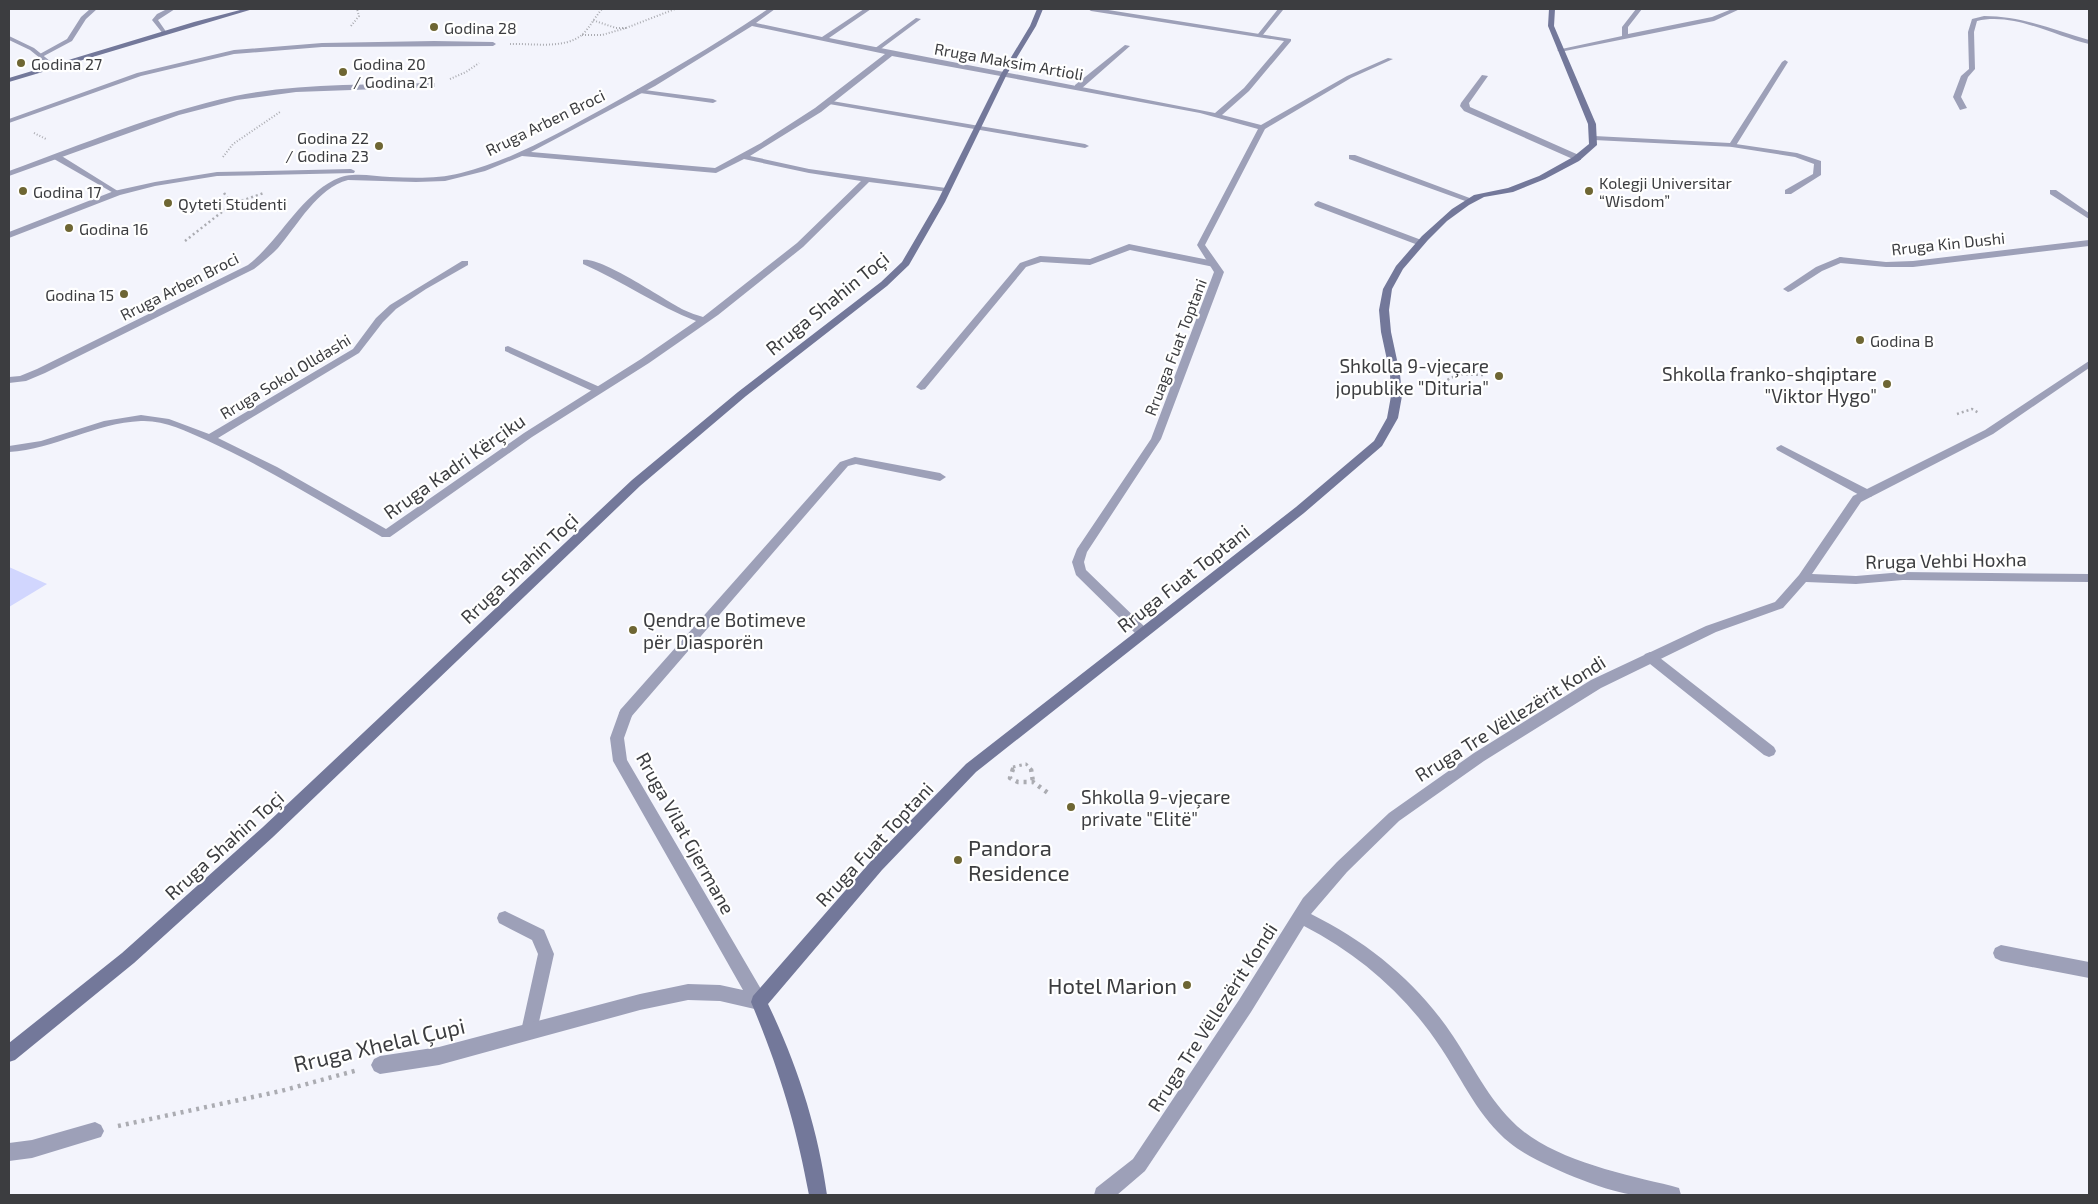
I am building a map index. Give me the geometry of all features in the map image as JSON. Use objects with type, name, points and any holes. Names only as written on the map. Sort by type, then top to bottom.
[{"type":"street","points":[[40,56],[70,40],[82,18],[94,9]]},
{"type":"street","points":[[164,33],[156,20],[159,15],[172,9]]},
{"type":"street","points":[[9,80],[250,9]]},
{"type":"street","name":"Rruga Arben Broci","points":[[9,380],[22,379],[41,371],[251,267],[278,244],[316,196],[337,181],[361,177],[427,180],[448,178],[491,166],[522,154],[699,58],[772,9]]},
{"type":"street","points":[[822,40],[868,9]]},
{"type":"street","name":"Rruga Shahin Toçi","points":[[9,1054],[128,958],[268,832],[636,482],[742,394],[884,284],[906,263],[946,190],[1004,74],[1033,26],[1040,9]]},
{"type":"street","points":[[1091,9],[1289,40],[1259,77],[1216,115]]},
{"type":"street","points":[[1552,9],[1551,26],[1592,124],[1594,138],[1732,145],[1797,155],[1818,163],[1817,175],[1788,192]]},
{"type":"street","points":[[1625,36],[1625,27],[1639,9]]},
{"type":"street","points":[[1560,50],[1714,19],[1737,9]]},
{"type":"street","points":[[1260,35],[1280,10]]},
{"type":"street","points":[[1963,108],[1957,97],[1965,76],[1972,69],[1972,32],[1974,20],[1981,17],[2002,18],[2089,42]]},
{"type":"street","points":[[876,50],[918,18]]},
{"type":"street","name":"Rruga Maksim Artioli","points":[[750,24],[822,40],[1078,87],[1216,115],[1262,128]]},
{"type":"street","points":[[9,38],[32,49],[53,66]]},
{"type":"street","points":[[9,121],[139,74],[234,52],[305,46],[434,43],[493,44]]},
{"type":"street","points":[[1078,87],[1127,46]]},
{"type":"street","points":[[522,154],[709,172],[720,170],[744,157],[829,102],[891,53]]},
{"type":"street","points":[[1262,128],[1349,77],[1390,59]]},
{"type":"street","points":[[1732,145],[1784,62]]},
{"type":"street","points":[[1484,76],[1465,103],[1464,106],[1467,109],[1578,158]]},
{"type":"street","points":[[9,174],[176,112],[262,94],[296,90],[432,85]]},
{"type":"street","points":[[640,91],[713,101]]},
{"type":"street","points":[[829,102],[979,126],[1085,146]]},
{"type":"street","name":"Rruaga Fuat Toptani","points":[[1143,633],[1080,572],[1078,562],[1081,552],[1156,439],[1219,272],[1201,245],[1262,128]]},
{"type":"street","name":"Rruga Fuat Toptani","points":[[759,1002],[877,865],[971,768],[1314,498],[1380,441],[1392,419],[1398,398],[1396,375],[1386,332],[1385,297],[1391,280],[1439,224],[1472,200],[1482,195],[1520,186],[1578,158],[1593,146],[1594,138]]},
{"type":"street","points":[[57,157],[83,172],[92,180],[117,193]]},
{"type":"street","points":[[744,157],[793,168],[946,190]]},
{"type":"street","points":[[1352,157],[1472,200]]},
{"type":"street","points":[[9,236],[117,193],[155,184],[217,174],[351,171]]},
{"type":"street","name":"Rruga Kadri Kërçiku","points":[[9,450],[46,444],[110,424],[140,418],[159,419],[210,438],[253,458],[386,534],[521,440],[704,321],[762,277],[800,245],[867,179]]},
{"type":"street","points":[[2053,192],[2089,217]]},
{"type":"street","points":[[1318,204],[1421,243]]},
{"type":"street","name":"Rruga Kin Dushi","points":[[1788,288],[1820,269],[1840,260],[1881,264],[1913,264],[1987,256],[2026,249],[2089,243]]},
{"type":"street","points":[[921,387],[1023,265],[1031,261],[1052,258],[1090,262],[1129,247],[1214,264]]},
{"type":"street","points":[[586,262],[612,273],[681,312],[704,321]]},
{"type":"street","name":"Rruga Sokol Olldashi","points":[[210,438],[356,352],[364,346],[376,324],[394,306],[465,263]]},
{"type":"street","points":[[508,348],[598,390]]},
{"type":"street","name":"Rruga Tre Vëllezërit Kondi","points":[[1103,1195],[1139,1165],[1245,1006],[1300,916],[1319,891],[1342,866],[1387,824],[1422,796],[1540,718],[1596,684],[1711,629],[1779,605],[1803,578],[1858,499],[1905,473],[1989,432],[2089,364]]},
{"type":"street","points":[[1782,448],[1867,494]]},
{"type":"street","name":"Rruga Vilat Gjermane","points":[[759,1002],[620,761],[617,738],[626,714],[844,464],[854,460],[940,477]]},
{"type":"street","name":"Rruga Vehbi Hoxha","points":[[1803,578],[1856,580],[1903,576],[2089,578]]},
{"type":"street","points":[[1650,657],[1769,752]]},
{"type":"street","points":[[1300,916],[1336,934],[1377,961],[1396,978],[1439,1029],[1484,1102],[1517,1138],[1554,1160],[1603,1179],[1672,1195]]},
{"type":"street","points":[[504,918],[538,935],[546,954],[529,1031]]},
{"type":"street","points":[[2001,953],[2089,970]]},
{"type":"street","name":"Rruga Xhelal Çupi","points":[[380,1065],[439,1056],[640,1002],[688,992],[720,994],[759,1002]]},
{"type":"street","points":[[759,1002],[779,1048],[798,1108],[814,1168],[818,1195]]},
{"type":"street","points":[[9,1152],[32,1149],[95,1131]]},
{"type":"path","points":[[355,22],[359,16],[357,9]]},
{"type":"path","points":[[587,9],[602,9]]},
{"type":"path","points":[[582,35],[602,9]]},
{"type":"path","points":[[432,85],[461,75],[477,65],[493,44],[557,42],[574,39],[582,35],[602,35],[675,9]]},
{"type":"path","points":[[592,20],[616,28],[626,28]]},
{"type":"path","points":[[217,174],[223,154],[233,144],[282,111]]},
{"type":"path","points":[[9,121],[49,141]]},
{"type":"path","points":[[185,241],[232,204],[268,192]]},
{"type":"path","points":[[1414,384],[1443,382],[1459,374],[1484,375]]},
{"type":"path","points":[[1957,414],[1972,409],[1977,412]]},
{"type":"path","points":[[1033,782],[1033,771],[1030,767],[1026,764],[1013,767],[1010,778],[1014,782],[1020,784],[1033,782],[1048,792]]},
{"type":"path","name":"Rruga Xhelal Çupi","points":[[95,1131],[281,1091],[380,1065]]},
{"type":"shaded area","points":[[9,567],[47,584],[9,607]]},
{"type":"place","name":"Godina 28","points":[[434,27]]},
{"type":"place","name":"Godina 27","points":[[21,63]]},
{"type":"place","name":"Godina 20 / Godina 21","points":[[343,72]]},
{"type":"place","name":"Godina 22 / Godina 23","points":[[379,146]]},
{"type":"place","name":"Godina 17","points":[[23,191]]},
{"type":"place","name":"Kolegji Universitar “Wisdom”","points":[[1589,191]]},
{"type":"place","name":"Qyteti Studenti","points":[[168,203]]},
{"type":"place","name":"Godina 16","points":[[69,228]]},
{"type":"place","name":"Godina 15","points":[[124,294]]},
{"type":"place","name":"Godina B","points":[[1860,340]]},
{"type":"place","name":"Shkolla 9-vjeçare jopublike \"Dituria\"","points":[[1499,376]]},
{"type":"place","name":"Shkolla franko-shqiptare \"Viktor Hygo\"","points":[[1887,384]]},
{"type":"place","name":"Qendra e Botimeve për Diasporën","points":[[633,630]]},
{"type":"place","name":"Shkolla 9-vjeçare private \"Elitë\"","points":[[1071,807]]},
{"type":"place","name":"Pandora Residence","points":[[958,860]]},
{"type":"place","name":"Hotel Marion","points":[[1187,985]]}]
